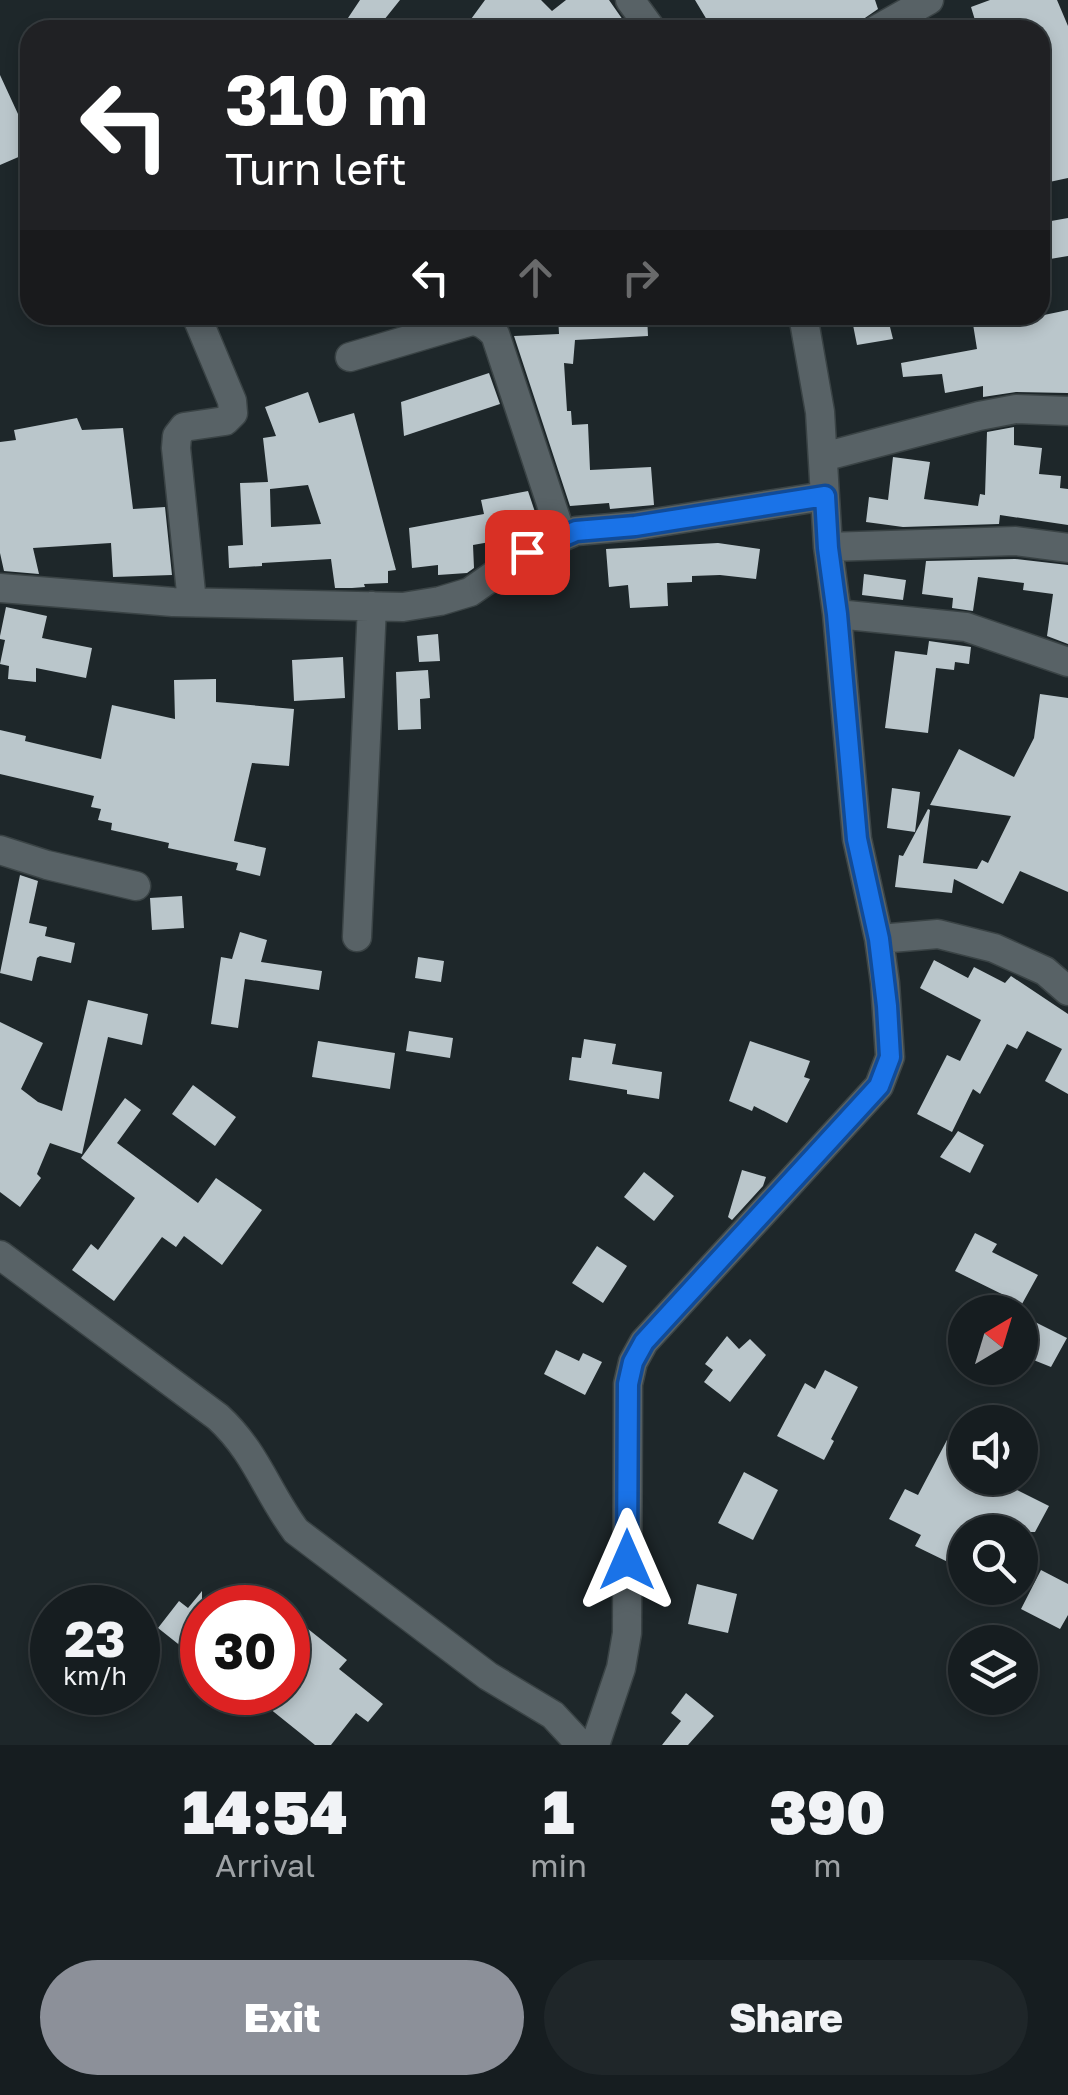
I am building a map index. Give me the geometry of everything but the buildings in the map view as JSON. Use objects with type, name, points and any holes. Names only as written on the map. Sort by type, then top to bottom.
[{"type":"street","points":[[894,20],[929,0]]},
{"type":"street","points":[[192,602],[177,436],[184,427],[225,421],[234,414],[200,325]]},
{"type":"street","points":[[350,357],[458,325]]},
{"type":"street","points":[[486,325],[496,334],[562,537]]},
{"type":"street","points":[[595,1745],[610,1708],[627,1632],[628,1384],[633,1362],[644,1342],[879,1086],[890,1057],[879,939],[857,839],[828,548],[820,412],[804,325]]},
{"type":"street","points":[[823,457],[1016,409],[1068,411]]},
{"type":"street","points":[[0,588],[192,602],[403,607],[470,592],[527,552],[576,531],[635,526],[825,496]]},
{"type":"street","points":[[828,548],[1016,541],[1068,548]]},
{"type":"street","points":[[357,937],[372,606]]},
{"type":"street","points":[[837,614],[966,627],[1068,662]]},
{"type":"street","points":[[0,850],[136,886]]},
{"type":"street","points":[[879,939],[938,934],[994,948],[1044,971],[1068,990]]},
{"type":"street","points":[[0,1256],[236,1434],[296,1531],[488,1676],[553,1715],[581,1745]]},
{"type":"route","points":[[527,552],[576,531],[635,526],[825,496],[857,839],[879,939],[889,1030],[890,1057],[879,1086],[644,1342],[633,1362],[628,1384],[627,1560]]}]
